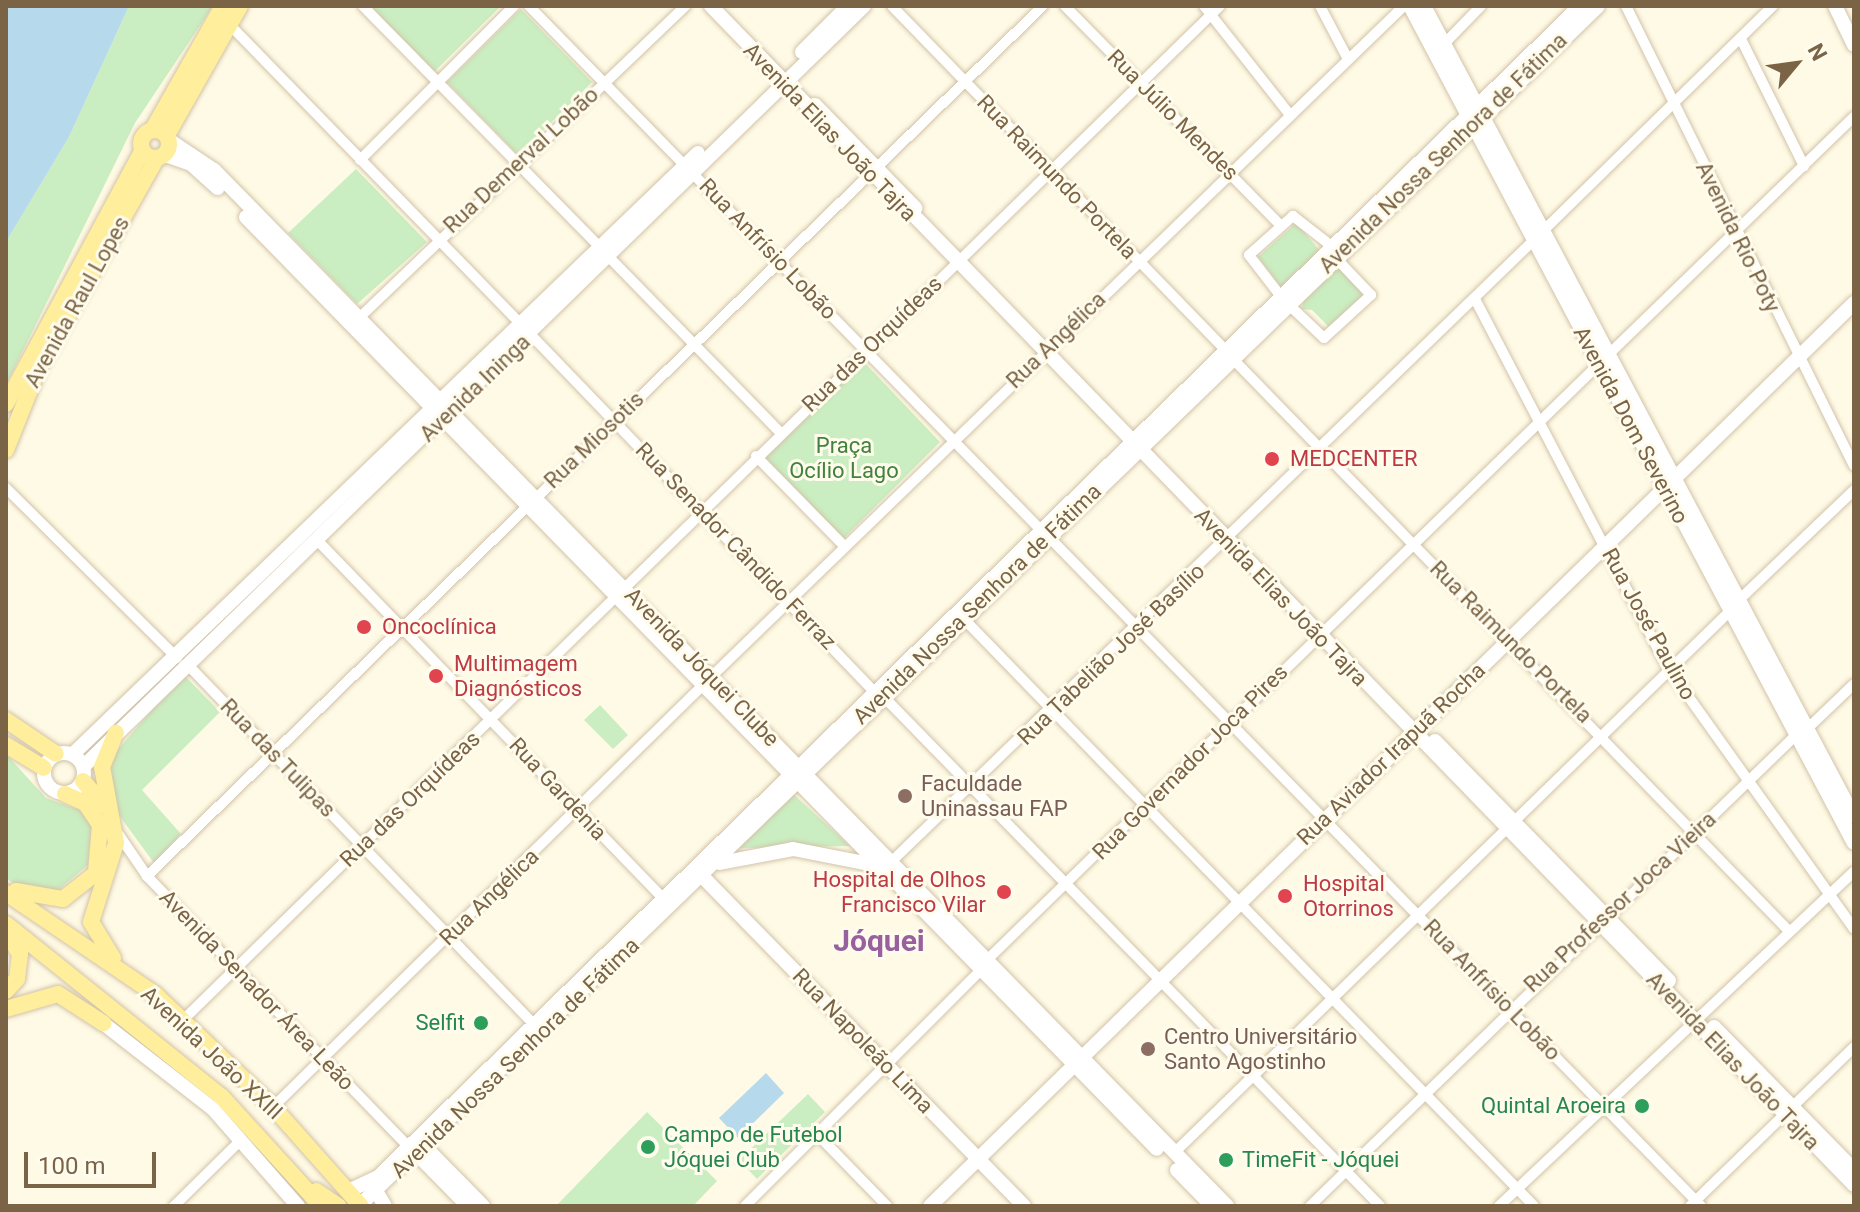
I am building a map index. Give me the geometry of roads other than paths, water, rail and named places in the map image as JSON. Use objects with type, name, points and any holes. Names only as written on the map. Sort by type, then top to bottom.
[{"type":"main road","name":"Avenida Raul Lopes","points":[[6,450],[39,367],[159,145],[223,6]]},
{"type":"main road","name":"Avenida Raul Lopes","points":[[6,404],[240,6]]},
{"type":"main road","name":"Avenida Elias João Tajra","points":[[711,6],[1696,1015],[1789,1111],[1854,1185]]},
{"type":"main road","name":"Avenida Elias João Tajra","points":[[724,6],[783,77]]},
{"type":"main road","name":"Avenida Ininga","points":[[65,794],[182,662],[527,330],[783,77],[848,6]]},
{"type":"main road","name":"Avenida Ininga","points":[[783,77],[864,6]]},
{"type":"main road","name":"Avenida Dom Severino","points":[[1410,6],[1475,115],[1801,733],[1854,843]]},
{"type":"main road","name":"Avenida Dom Severino","points":[[1424,6],[1475,115]]},
{"type":"main road","name":"Avenida Nossa Senhora de Fátima","points":[[1475,115],[1580,6]]},
{"type":"main road","name":"Avenida Nossa Senhora de Fátima","points":[[356,1202],[376,1191],[534,1024],[1332,250],[1475,115],[1598,6]]},
{"type":"main road","points":[[1835,6],[1854,45]]},
{"type":"main road","name":"Avenida Jóquei Clube","points":[[159,145],[214,170],[359,318],[442,411]]},
{"type":"main road","name":"Avenida Jóquei Clube","points":[[159,145],[207,176],[622,592],[1077,1059],[1227,1206]]},
{"type":"main road","name":"Rua Aviador Irapuã Rocha","points":[[930,1206],[1238,899],[1323,822],[1854,303]]},
{"type":"main road","name":"Avenida Ininga","points":[[44,768],[182,662],[318,541],[442,411]]},
{"type":"main road","name":"Avenida Nossa Senhora de Fátima","points":[[877,692],[963,618],[1043,531]]},
{"type":"main road","name":"Avenida Elias João Tajra","points":[[1230,539],[1268,567],[1322,633]]},
{"type":"main road","points":[[6,720],[64,754],[83,774],[108,810],[115,827],[92,935],[156,995]]},
{"type":"main road","points":[[108,810],[102,767],[116,733]]},
{"type":"main road","name":"Avenida Dom Severino","points":[[1801,733],[1854,817]]},
{"type":"main road","points":[[6,745],[44,768],[48,786],[85,803],[100,825],[96,873],[81,891],[48,901],[6,885]]},
{"type":"main road","name":"Avenida Nossa Senhora de Fátima","points":[[356,1202],[371,1183],[417,1149],[707,871],[795,772]]},
{"type":"main road","points":[[707,871],[793,849],[886,864]]},
{"type":"main road","name":"Rua Napoleão Lima","points":[[707,871],[889,1067],[1024,1206]]},
{"type":"main road","name":"Avenida João XXIII","points":[[6,893],[156,995],[273,1107],[356,1202]]},
{"type":"main road","name":"Avenida João XXIII","points":[[6,924],[221,1096],[321,1206]]},
{"type":"main road","points":[[6,932],[20,954],[17,979],[6,991]]},
{"type":"main road","points":[[57,964],[103,1023]]},
{"type":"main road","points":[[6,1009],[58,994],[103,1023]]},
{"type":"main road","name":"Avenida João XXIII","points":[[103,1023],[213,1109],[298,1206]]},
{"type":"main road","name":"Avenida Jóquei Clube","points":[[1077,1059],[1212,1206]]},
{"type":"main road","name":"Avenida Elias João Tajra","points":[[1789,1111],[1854,1170]]},
{"type":"main road","name":"Avenida Senador Área Leão","points":[[417,1149],[468,1206]]},
{"type":"main road","name":"Avenida Senador Área Leão","points":[[417,1149],[483,1206]]},
{"type":"main road","points":[[298,1178],[338,1206]]},
{"type":"main road","points":[[376,1191],[385,1206]]},
{"type":"street","points":[[363,6],[780,432]]},
{"type":"street","points":[[360,160],[514,6]]},
{"type":"street","name":"Rua Anfrísio Lobão","points":[[529,6],[954,438],[1323,822],[1510,1006],[1695,1204]]},
{"type":"street","name":"Rua Demerval Lobão","points":[[359,318],[517,162],[686,6]]},
{"type":"street","name":"Rua Raimundo Portela","points":[[892,6],[1696,830],[1788,930]]},
{"type":"street","name":"Rua Miosotis","points":[[147,876],[402,631],[692,342],[1043,6]]},
{"type":"street","name":"Rua Júlio Mendes","points":[[1065,6],[1280,225]]},
{"type":"street","name":"Rua das Orquídeas","points":[[183,1020],[622,592],[780,432],[1141,83],[1208,10],[1220,6]]},
{"type":"street","points":[[1320,6],[1348,59]]},
{"type":"street","name":"Rua Angélica","points":[[273,1107],[578,811],[954,438],[1404,6]]},
{"type":"street","points":[[1444,44],[1481,6]]},
{"type":"street","name":"Avenida Rio Poty","points":[[1626,6],[1854,466]]},
{"type":"street","name":"Rua Tabelião José Basílio","points":[[886,864],[1139,629],[1321,448],[1675,107],[1773,6]]},
{"type":"street","points":[[1208,10],[1290,115]]},
{"type":"street","name":"Rua Senador Cândido Ferraz","points":[[228,23],[1380,1206]]},
{"type":"street","points":[[1741,39],[1804,166]]},
{"type":"street","name":"Rua Governador Joca Pires","points":[[747,1205],[889,1067],[984,965],[1854,117]]},
{"type":"street","points":[[1297,215],[1332,250],[1371,295],[1324,338],[1249,259],[1280,225],[1297,215]]},
{"type":"street","name":"Rua José Paulino","points":[[1475,299],[1668,668],[1746,782],[1854,929]]},
{"type":"street","points":[[756,456],[844,546]]},
{"type":"street","name":"Rua das Tulipas","points":[[6,488],[363,845],[534,1024]]},
{"type":"street","points":[[1174,1153],[1251,1073],[1854,490]]},
{"type":"street","name":"Rua Gardênia","points":[[318,541],[664,899]]},
{"type":"street","points":[[963,618],[1333,995],[1534,1206]]},
{"type":"street","name":"Rua Professor Joca Vieira","points":[[1310,1206],[1510,1006],[1854,684]]},
{"type":"street","name":"Avenida Senador Área Leão","points":[[115,827],[147,876],[417,1149]]},
{"type":"street","points":[[1499,1206],[1696,1015],[1854,872]]},
{"type":"street","points":[[1695,1204],[1854,1047]]},
{"type":"street","points":[[819,1136],[887,1206]]},
{"type":"street","points":[[174,1206],[240,1141]]},
{"type":"water","points":[[6,6],[129,6],[69,137],[6,242]]},
{"type":"water","points":[[766,1073],[784,1093],[738,1138],[719,1118]]},
{"type":"place","name":"MEDCENTER","points":[[1272,459]]},
{"type":"place","name":"Oncoclínica","points":[[364,627]]},
{"type":"place","name":"Multimagem Diagnósticos","points":[[436,676]]},
{"type":"place","name":"Faculdade Uninassau FAP","points":[[905,796]]},
{"type":"place","name":"Hospital de Olhos Francisco Vilar","points":[[1004,892]]},
{"type":"place","name":"Hospital Otorrinos","points":[[1285,896]]},
{"type":"place","name":"Selfit","points":[[481,1023]]},
{"type":"place","name":"Centro Universitário Santo Agostinho","points":[[1148,1049]]},
{"type":"place","name":"Quintal Aroeira","points":[[1642,1106]]},
{"type":"place","name":"Campo de Futebol Jóquei Club","points":[[648,1147]]},
{"type":"place","name":"TimeFit - Jóquei","points":[[1226,1160]]},
{"type":"district","name":"Jóquei","points":[[879,941]]},
{"type":"park label","name":"Praça Ocílio Lago","points":[[844,458]]}]
